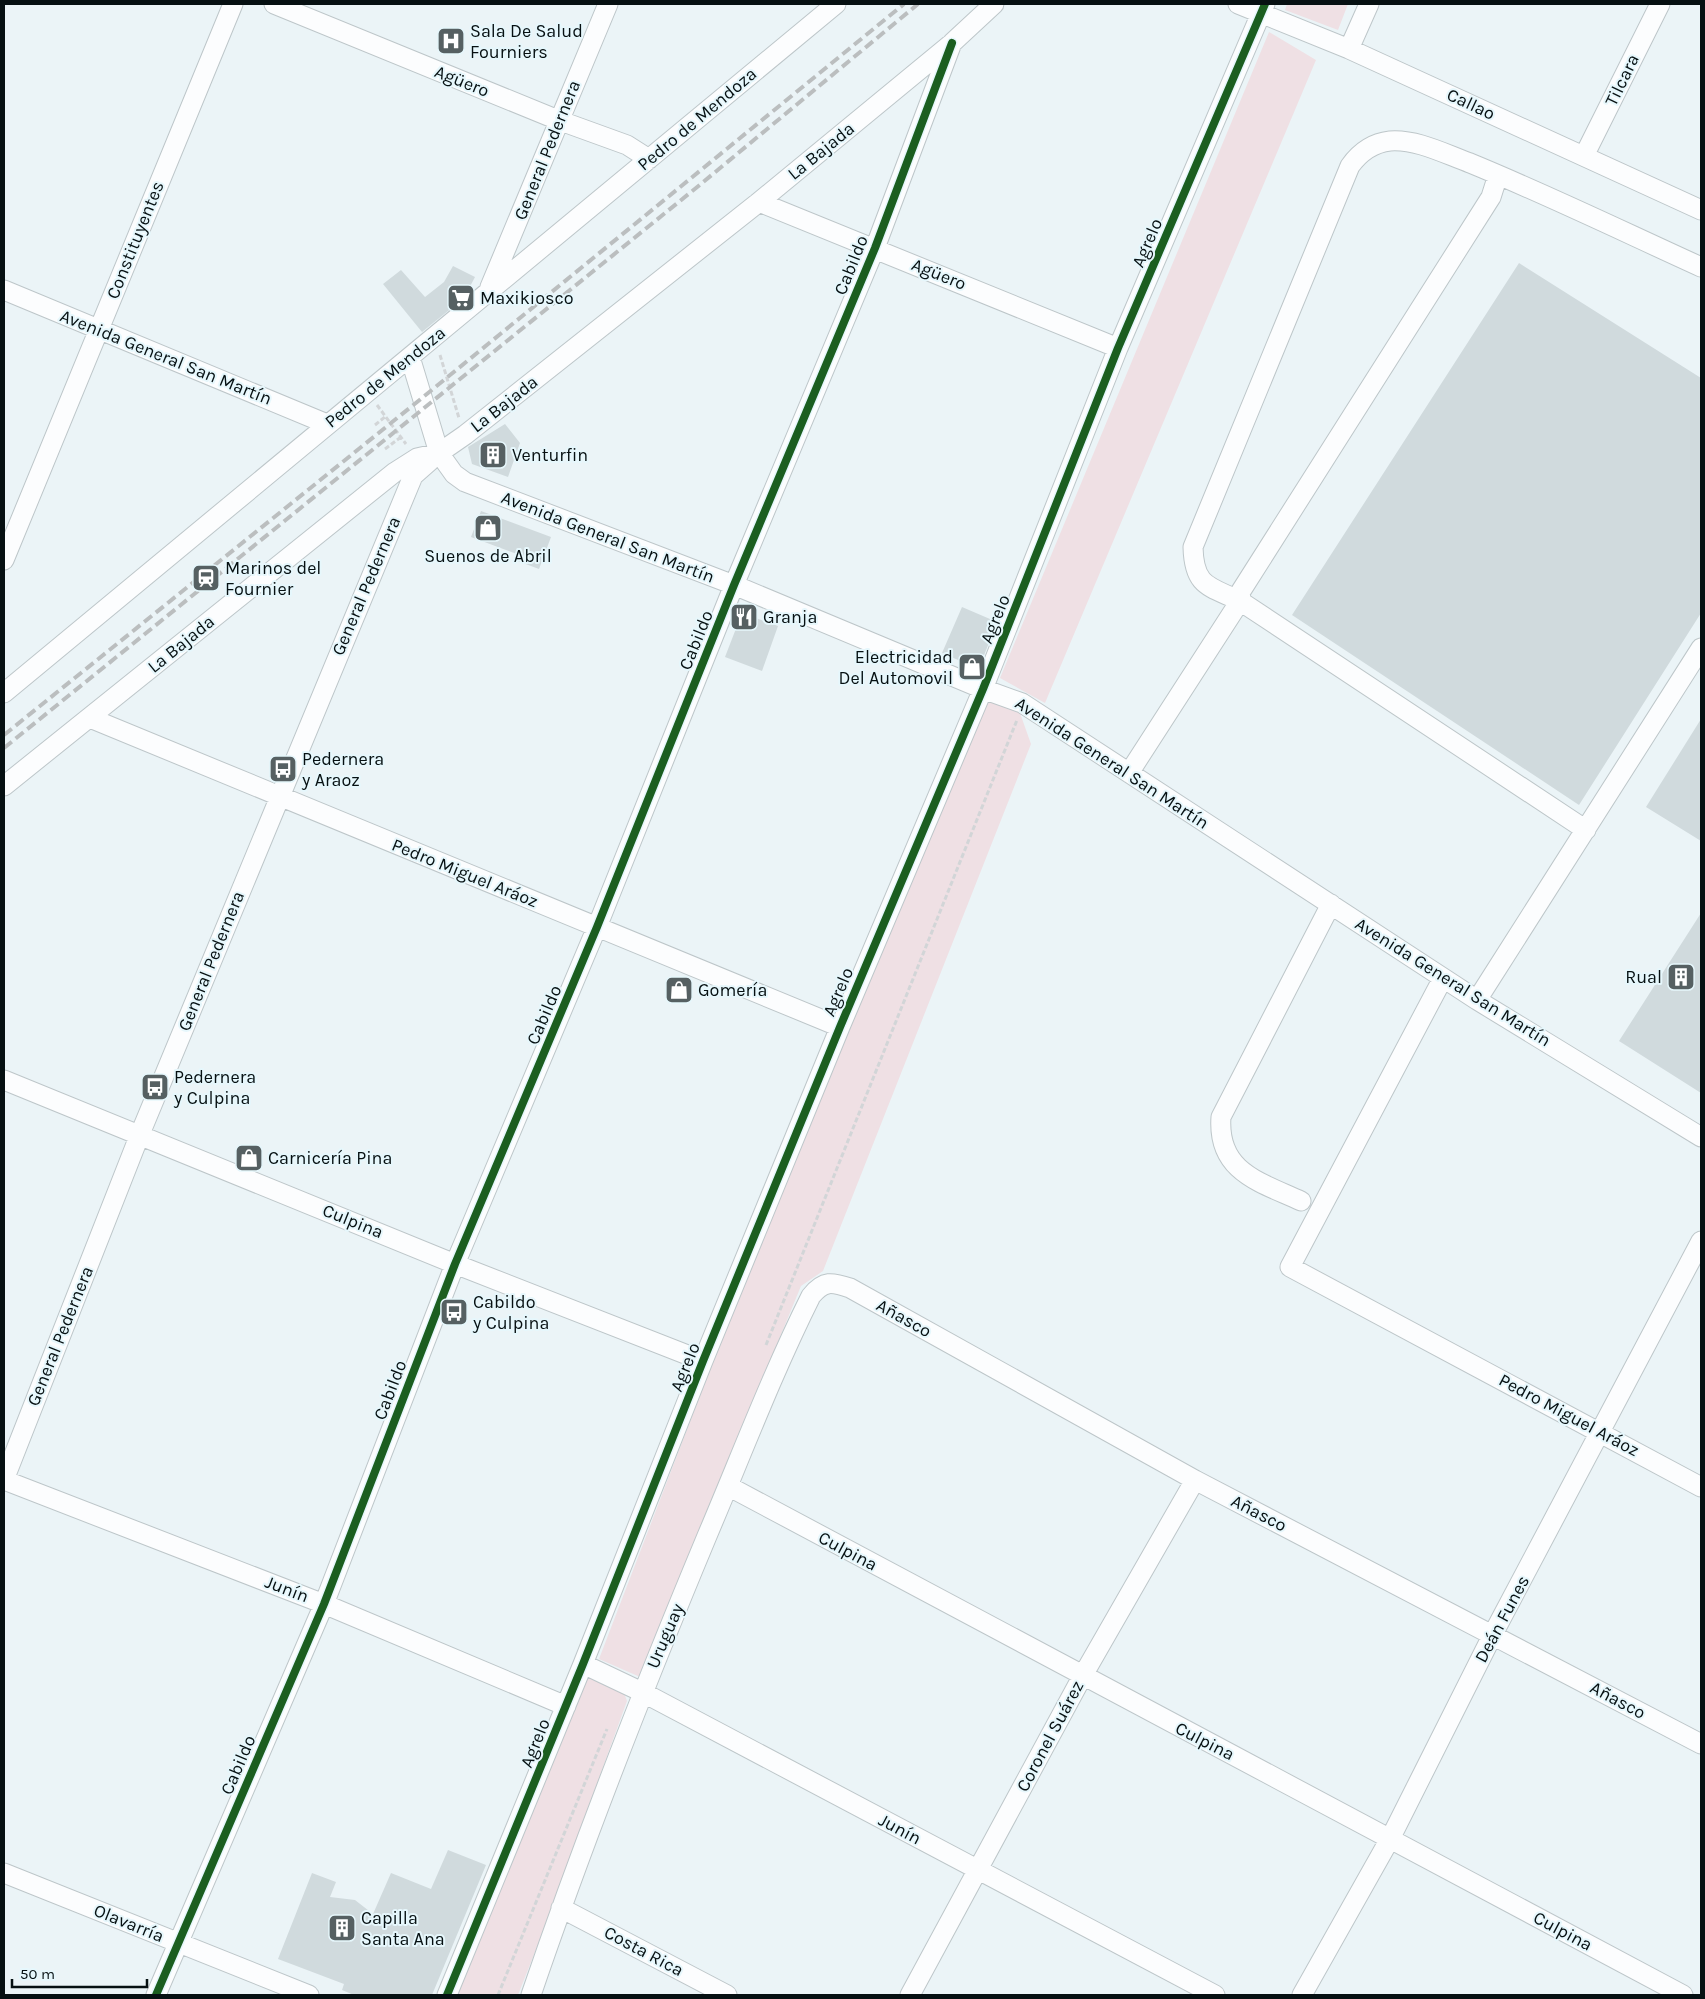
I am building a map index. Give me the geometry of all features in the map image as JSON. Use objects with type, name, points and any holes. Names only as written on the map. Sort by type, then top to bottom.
[{"type":"street","name":"Constituyentes","points":[[4,560],[233,4]]},
{"type":"street","name":"Agüero","points":[[274,4],[558,120],[627,145],[649,159]]},
{"type":"street","name":"General Pedernera","points":[[485,295],[494,280],[558,120],[608,4]]},
{"type":"street","name":"Pedro de Mendoza","points":[[6,687],[410,357],[836,4]]},
{"type":"street","name":"La Bajada","points":[[4,786],[395,472],[417,458],[439,454],[465,435],[759,202],[952,43],[994,4]]},
{"type":"street","name":"Callao","points":[[1238,4],[1263,8],[1701,210]]},
{"type":"street","points":[[1349,49],[1368,4]]},
{"type":"street","name":"Tilcara","points":[[1584,156],[1660,4]]},
{"type":"street","name":"Agrelo","points":[[447,1995],[584,1664],[704,1361],[840,1027],[983,689],[1118,348],[1263,8]]},
{"type":"street","name":"Cabildo","points":[[156,1995],[324,1604],[455,1264],[596,927],[734,585],[875,248],[952,43]]},
{"type":"street","points":[[1586,830],[1240,601],[1201,582],[1193,563],[1193,547],[1350,166],[1359,154],[1375,145],[1391,141],[1425,146],[1498,174],[1701,267]]},
{"type":"street","points":[[1129,773],[1240,601],[1241,591],[1491,197],[1498,174]]},
{"type":"street","name":"Agüero","points":[[759,202],[1118,348]]},
{"type":"street","name":"Avenida General San Martín","points":[[4,290],[328,424]]},
{"type":"street","name":"Avenida General San Martín","points":[[410,357],[439,454],[454,474],[465,482],[734,585],[983,689],[1022,703],[1477,1000],[1701,1137]]},
{"type":"street","name":"General Pedernera","points":[[4,1480],[140,1134],[413,476],[439,454]]},
{"type":"street","points":[[1477,1000],[1701,648]]},
{"type":"street","name":"Pedro Miguel Aráoz","points":[[90,718],[840,1027]]},
{"type":"street","points":[[1302,1202],[1242,1174],[1233,1164],[1224,1147],[1220,1129],[1221,1117],[1330,904]]},
{"type":"street","name":"Pedro Miguel Aráoz","points":[[1443,978],[1290,1267],[1602,1432],[1701,1487]]},
{"type":"street","name":"Culpina","points":[[4,1080],[455,1264],[704,1361]]},
{"type":"street","name":"Deán Funes","points":[[1302,1995],[1391,1837],[1493,1634],[1602,1432],[1701,1241]]},
{"type":"street","name":"Añasco","points":[[819,1286],[832,1283],[850,1288],[1195,1480],[1701,1744]]},
{"type":"street","name":"Uruguay","points":[[531,1995],[560,1908],[642,1692],[804,1310],[819,1286]]},
{"type":"street","name":"Junín","points":[[4,1480],[324,1604],[566,1706]]},
{"type":"street","name":"Coronel Suárez","points":[[910,1995],[1082,1677],[1195,1480]]},
{"type":"street","name":"Culpina","points":[[728,1486],[1082,1677],[1391,1837],[1683,1995]]},
{"type":"street","name":"Junín","points":[[584,1664],[642,1692],[1215,1995]]},
{"type":"street","name":"Olavarría","points":[[4,1873],[309,1995]]},
{"type":"street","name":"Costa Rica","points":[[560,1908],[727,1995]]},
{"type":"path","points":[[435,336],[465,435]]},
{"type":"path","points":[[366,393],[386,416],[417,458]]},
{"type":"path","points":[[375,424],[386,416]]},
{"type":"path","points":[[385,449],[401,437]]},
{"type":"path","points":[[763,1350],[1020,712]]},
{"type":"path","points":[[498,1995],[609,1726]]},
{"type":"shaded area","points":[[1287,4],[1348,4],[1338,30],[1285,10]]},
{"type":"shaded area","points":[[1269,32],[1316,60],[1045,703],[1000,678]]},
{"type":"shaded area","points":[[993,700],[1020,713],[1031,744],[823,1271],[801,1286],[640,1677],[599,1659],[760,1239],[984,701]]},
{"type":"shaded area","points":[[587,1673],[623,1690],[627,1701],[548,1919],[518,1995],[456,1995]]},
{"type":"building","points":[[1519,263],[1701,378],[1701,613],[1579,805],[1292,615]]},
{"type":"building","points":[[453,266],[475,277],[464,298],[422,332],[383,284],[401,270],[425,297],[444,282]]},
{"type":"building","name":"Venturfin","points":[[505,424],[520,443],[508,477],[472,464],[468,447]]},
{"type":"building","points":[[481,511],[551,537],[539,569],[515,560],[517,554],[471,537]]},
{"type":"building","points":[[962,607],[997,622],[981,663],[972,666],[942,653]]},
{"type":"building","points":[[742,613],[778,626],[762,671],[725,657]]},
{"type":"building","points":[[1701,719],[1701,841],[1646,807]]},
{"type":"building","name":"Rual","points":[[1701,913],[1701,1093],[1619,1041]]},
{"type":"building","points":[[448,1850],[486,1865],[432,1995],[354,1995],[342,1990],[344,1984],[278,1959],[312,1873],[336,1882],[330,1897],[355,1900],[373,1914],[391,1873],[431,1889]]},
{"type":"railway","points":[[4,735],[422,398],[904,4]]},
{"type":"railway","points":[[4,748],[696,188],[918,4]]},
{"type":"cycle path","points":[[447,1995],[840,1027],[983,689],[1118,348],[1265,4]]},
{"type":"cycle path","points":[[156,1995],[324,1604],[455,1264],[597,927],[734,585],[875,248],[952,43]]},
{"type":"place","name":"Sala De Salud Fourniers","points":[[451,41]]},
{"type":"place","name":"Maxikiosco","points":[[461,298]]},
{"type":"place","name":"Venturfin","points":[[493,455]]},
{"type":"place","name":"Suenos de Abril","points":[[488,528]]},
{"type":"place","name":"Marinos del Fournier","points":[[206,578]]},
{"type":"place","name":"Granja","points":[[744,617]]},
{"type":"place","name":"Electricidad Del Automovil","points":[[972,667]]},
{"type":"place","name":"Pedernera y Araoz","points":[[283,769]]},
{"type":"place","name":"Rual","points":[[1681,977]]},
{"type":"place","name":"Gomería","points":[[679,990]]},
{"type":"place","name":"Pedernera y Culpina","points":[[155,1087]]},
{"type":"place","name":"Carnicería Pina","points":[[249,1158]]},
{"type":"place","name":"Cabildo y Culpina","points":[[454,1312]]},
{"type":"place","name":"Capilla Santa Ana","points":[[342,1928]]}]
